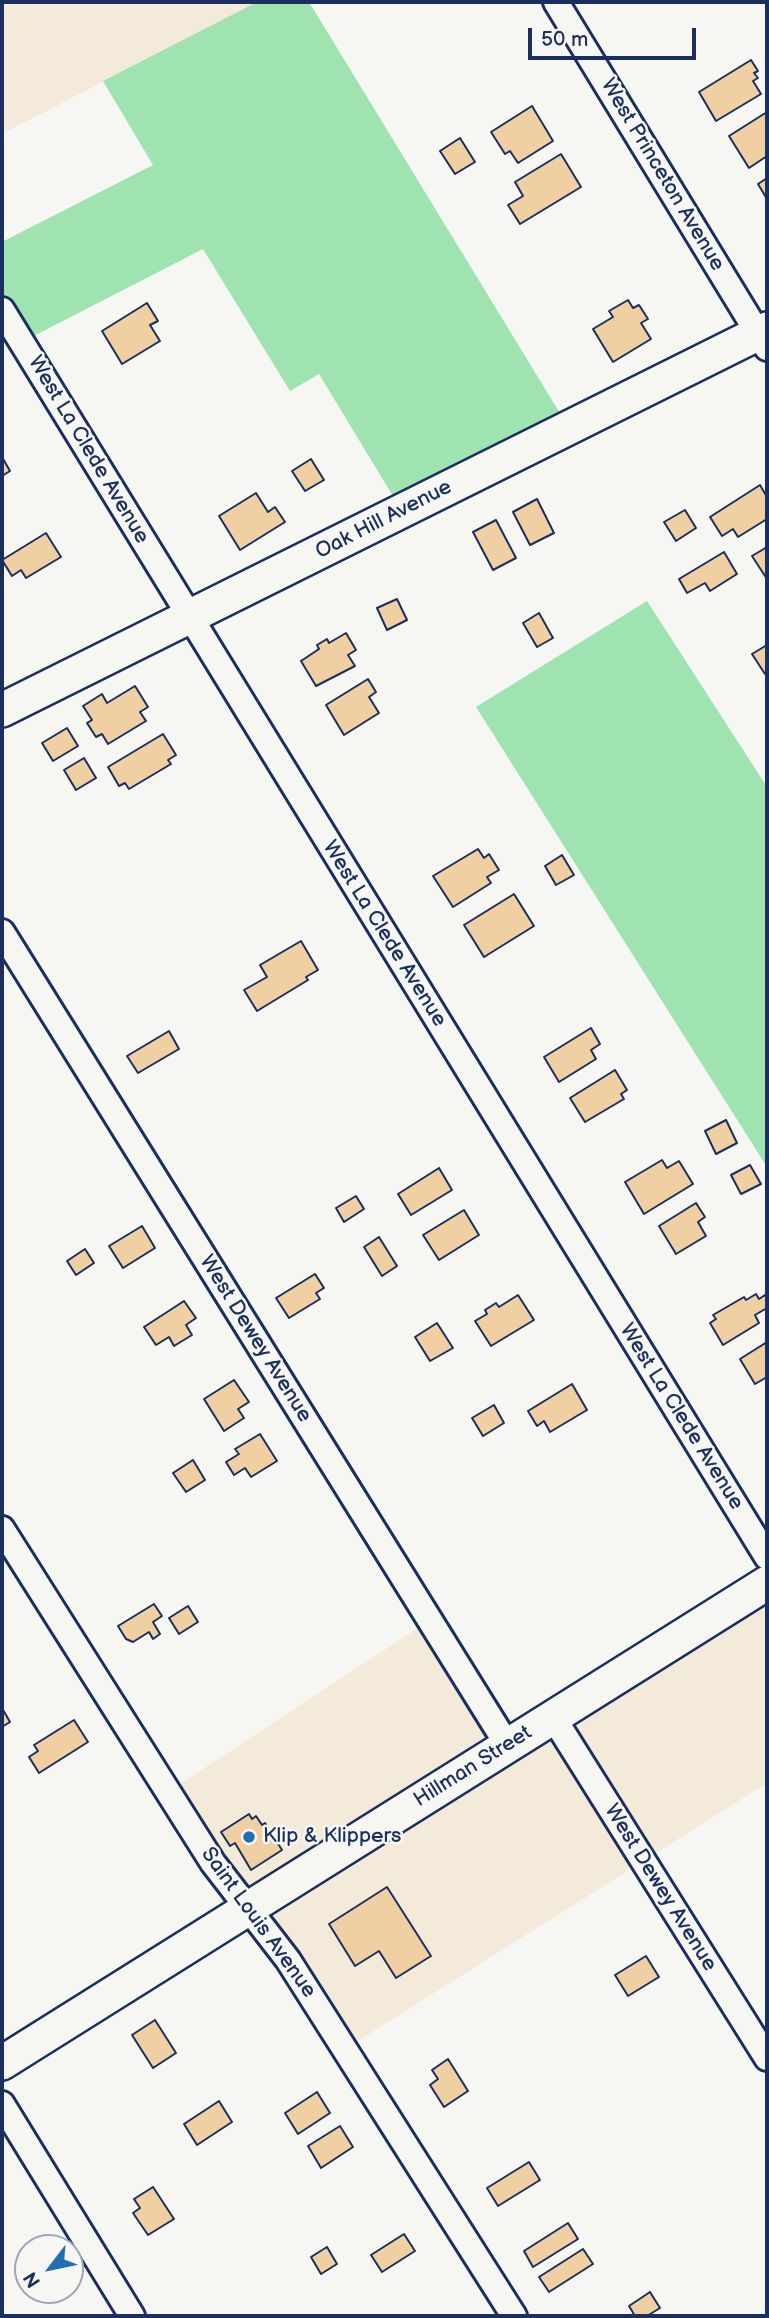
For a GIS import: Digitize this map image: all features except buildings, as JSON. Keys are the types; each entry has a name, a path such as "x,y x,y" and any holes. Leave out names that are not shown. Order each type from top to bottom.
{"street":[{"name":"West Princeton Avenue","path":"556,2 764,337"},
{"name":"West La Clede Avenue","path":"2,310 767,1557"},
{"name":"Oak Hill Avenue","path":"2,710 764,337"},
{"name":"West Dewey Avenue","path":"2,932 508,1746"},
{"name":"Saint Louis Avenue","path":"2,1529 213,1863 288,1960 514,2316"},
{"name":"Hillman Street","path":"2,2063 767,1583"},
{"name":"West Dewey Avenue","path":"553,1717 767,2058"},
{"path":"2,2104 132,2316"}],"shaded area":[{"path":"2,2 257,2 2,134"},
{"path":"767,1583 767,1783 345,2049 168,1792 430,1620 508,1745"}],"green space":[{"path":"257,2 309,2 569,428 402,511 319,374 290,391 203,249 22,342 2,310 2,242 153,165 103,81"},
{"path":"647,601 767,787 767,1167 476,707"}],"place":[{"name":"Klip & Klippers","path":"249,1837"}]}
